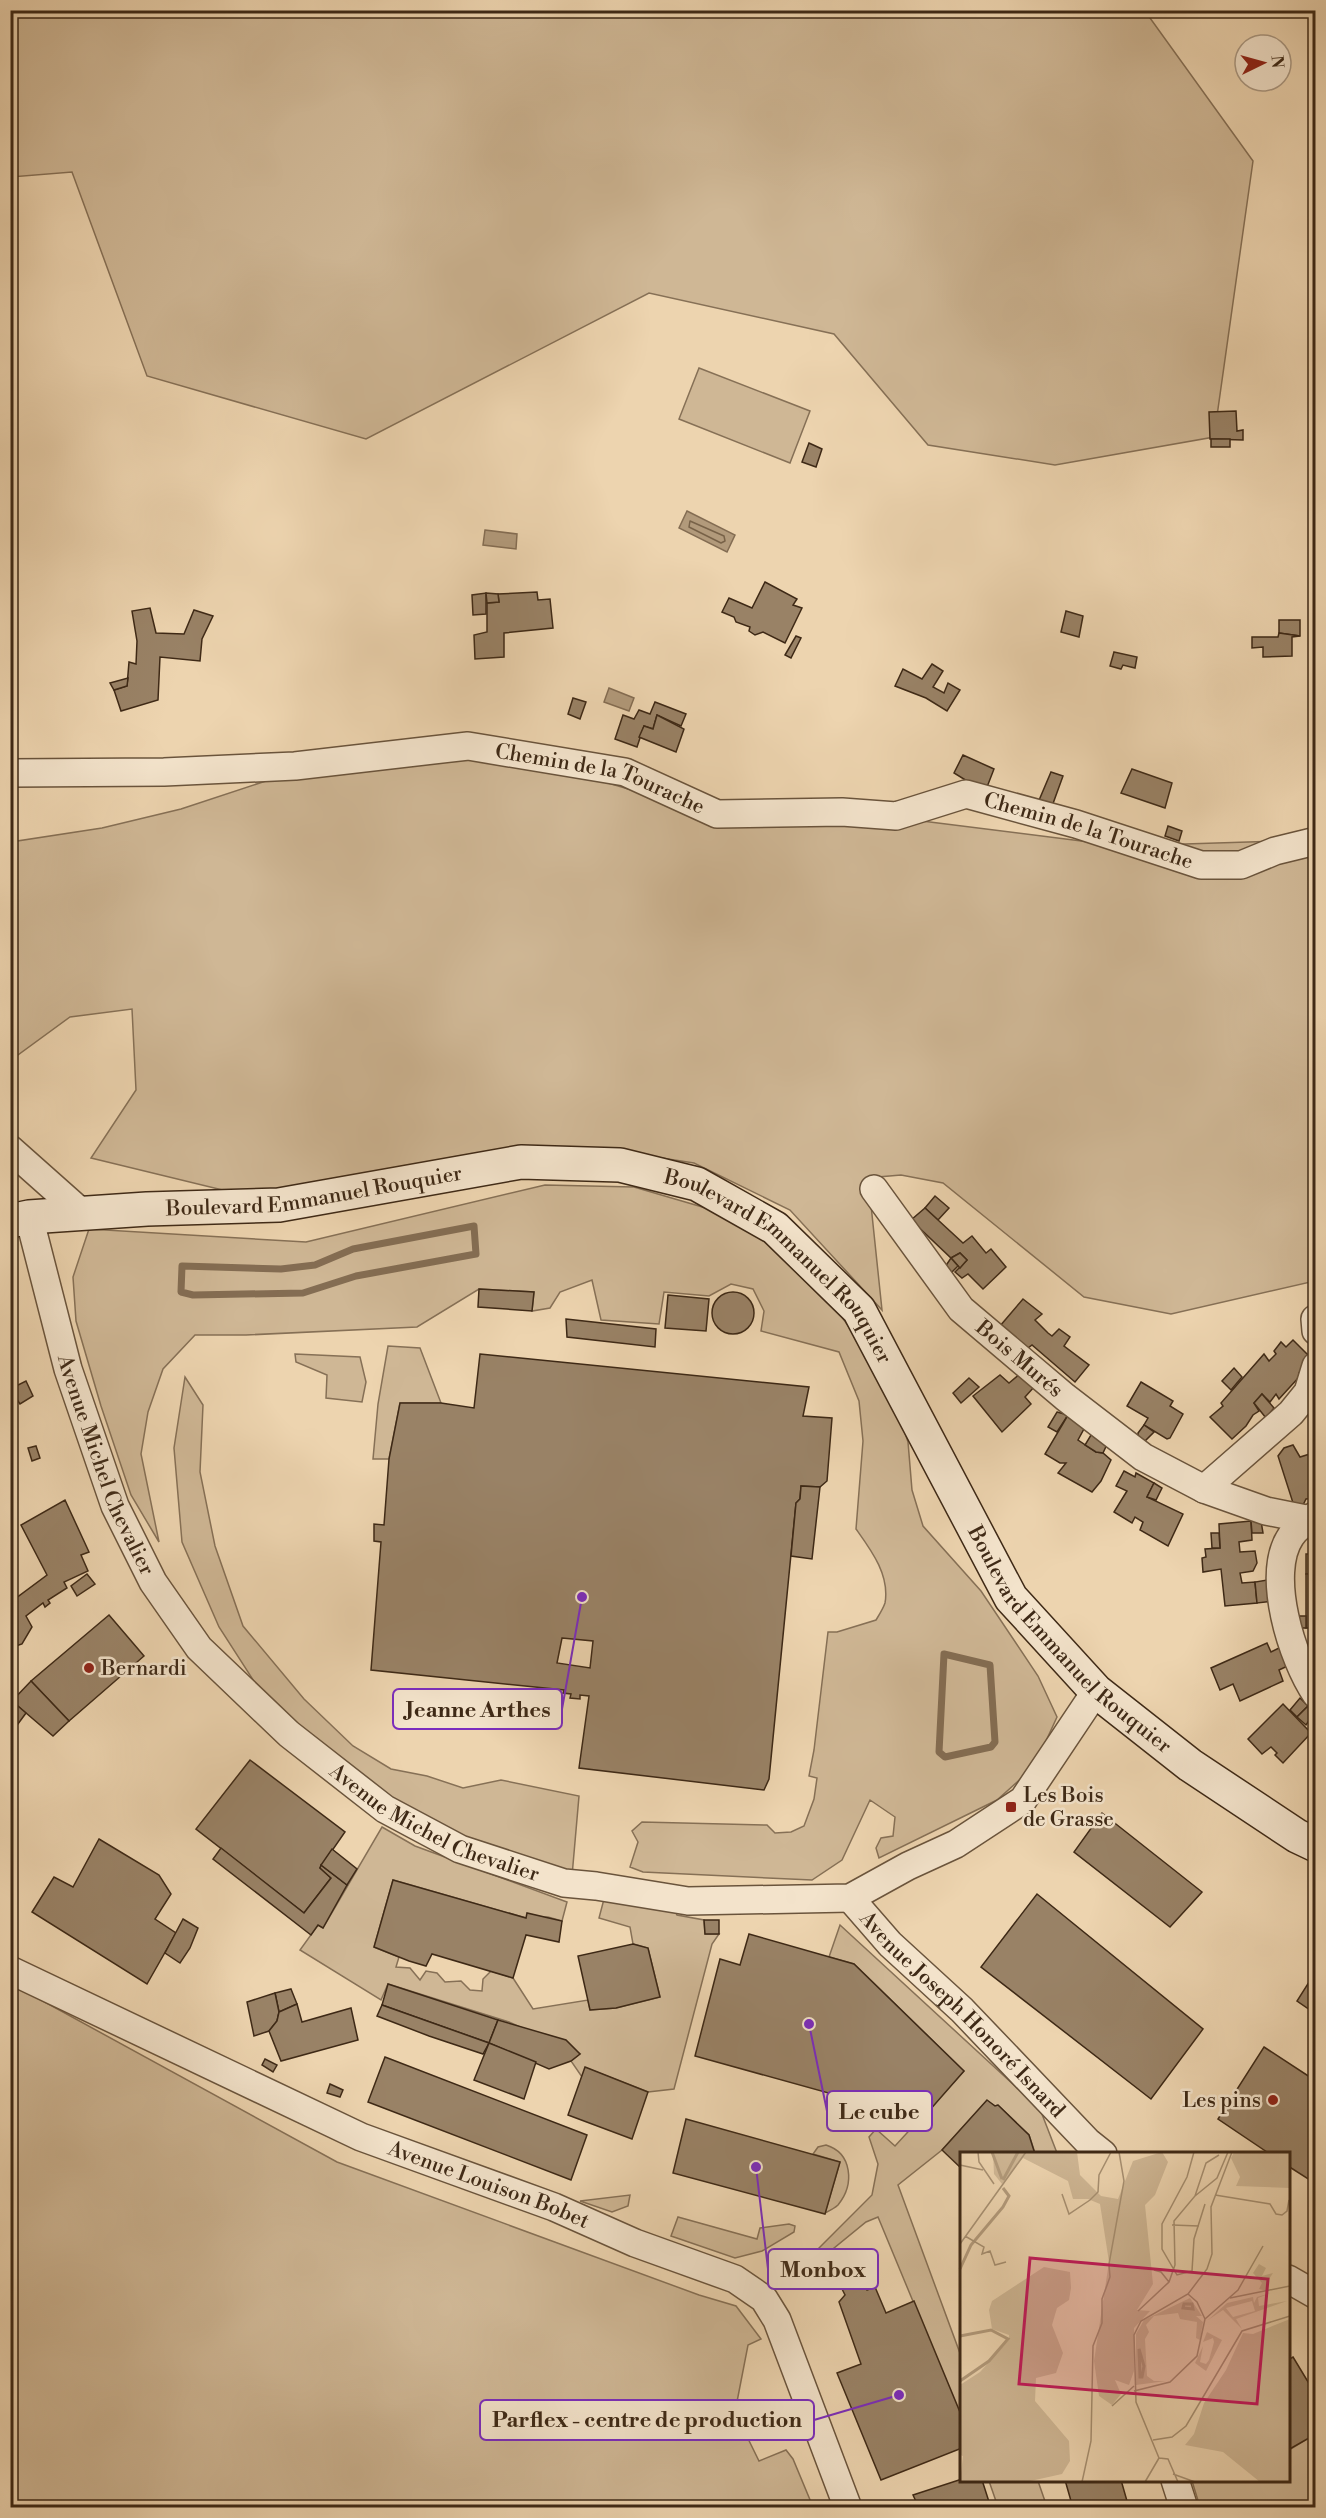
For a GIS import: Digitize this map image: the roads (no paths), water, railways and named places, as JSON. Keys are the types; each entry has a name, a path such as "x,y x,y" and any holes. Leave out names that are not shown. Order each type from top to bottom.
{"street":[{"name":"Chemin de la Tourache","path":"10,773 164,772 295,766 468,746 624,772 717,814 842,812 896,816 966,794 1076,825 1201,865 1241,865 1275,851 1316,841"},
{"path":"10,1149 81,1213"},
{"name":"Boulevard Emmanuel Rouquier","path":"20,1219 147,1209 279,1205 520,1162 620,1164 697,1184 775,1228 859,1310 1011,1598 1096,1691 1190,1765 1297,1836 1316,1845"},
{"name":"Bois Murés","path":"874,1189 961,1309 1065,1397 1143,1457 1204,1489 1266,1511 1314,1518"},
{"name":"Avenue Michel Chevalier","path":"20,1219 115,1506 153,1582 200,1648 289,1734 385,1809 459,1849 564,1883 688,1901 849,1898 908,1866 956,1844 1023,1800 1096,1691"},
{"path":"1315,1318 1316,1331"},
{"path":"1204,1489 1291,1413 1308,1392 1316,1366"},
{"name":"Bois Murés","path":"1314,1518 1291,1536 1282,1560 1281,1582 1286,1621 1296,1657 1316,1694"},
{"name":"Avenue Joseph Honoré Isnard","path":"849,1898 890,1944 963,2010 1094,2150"},
{"name":"Avenue Louison Bobet","path":"10,1970 361,2137 554,2207 635,2243 735,2279 764,2299 777,2320 848,2508"},
{"path":"1290,2280 1316,2295"},
{"path":"1175,2482 1184,2508"}],"water":[{"path":"687,511 735,535 727,552 679,528"},
{"path":"485,530 517,534 516,549 483,545"},
{"path":"609,688 634,698 629,711 604,702"}],"waterway":[{"path":"474,1226 476,1254 356,1276 303,1293 193,1295 181,1292 182,1266 281,1269 315,1265 353,1249 474,1226"},
{"path":"944,1654 990,1665 995,1742 991,1747 945,1757 939,1752 944,1654"}],"place":[{"name":"Jeanne Arthes","path":"582,1597"},
{"name":"Bernardi","path":"89,1668"},
{"name":"Les Bois de Grasse","path":"1011,1807"},
{"name":"Le cube","path":"809,2024"},
{"name":"Les pins","path":"1273,2100"},
{"name":"Monbox","path":"756,2167"},
{"name":"Parflex - centre de production","path":"899,2395"}]}
